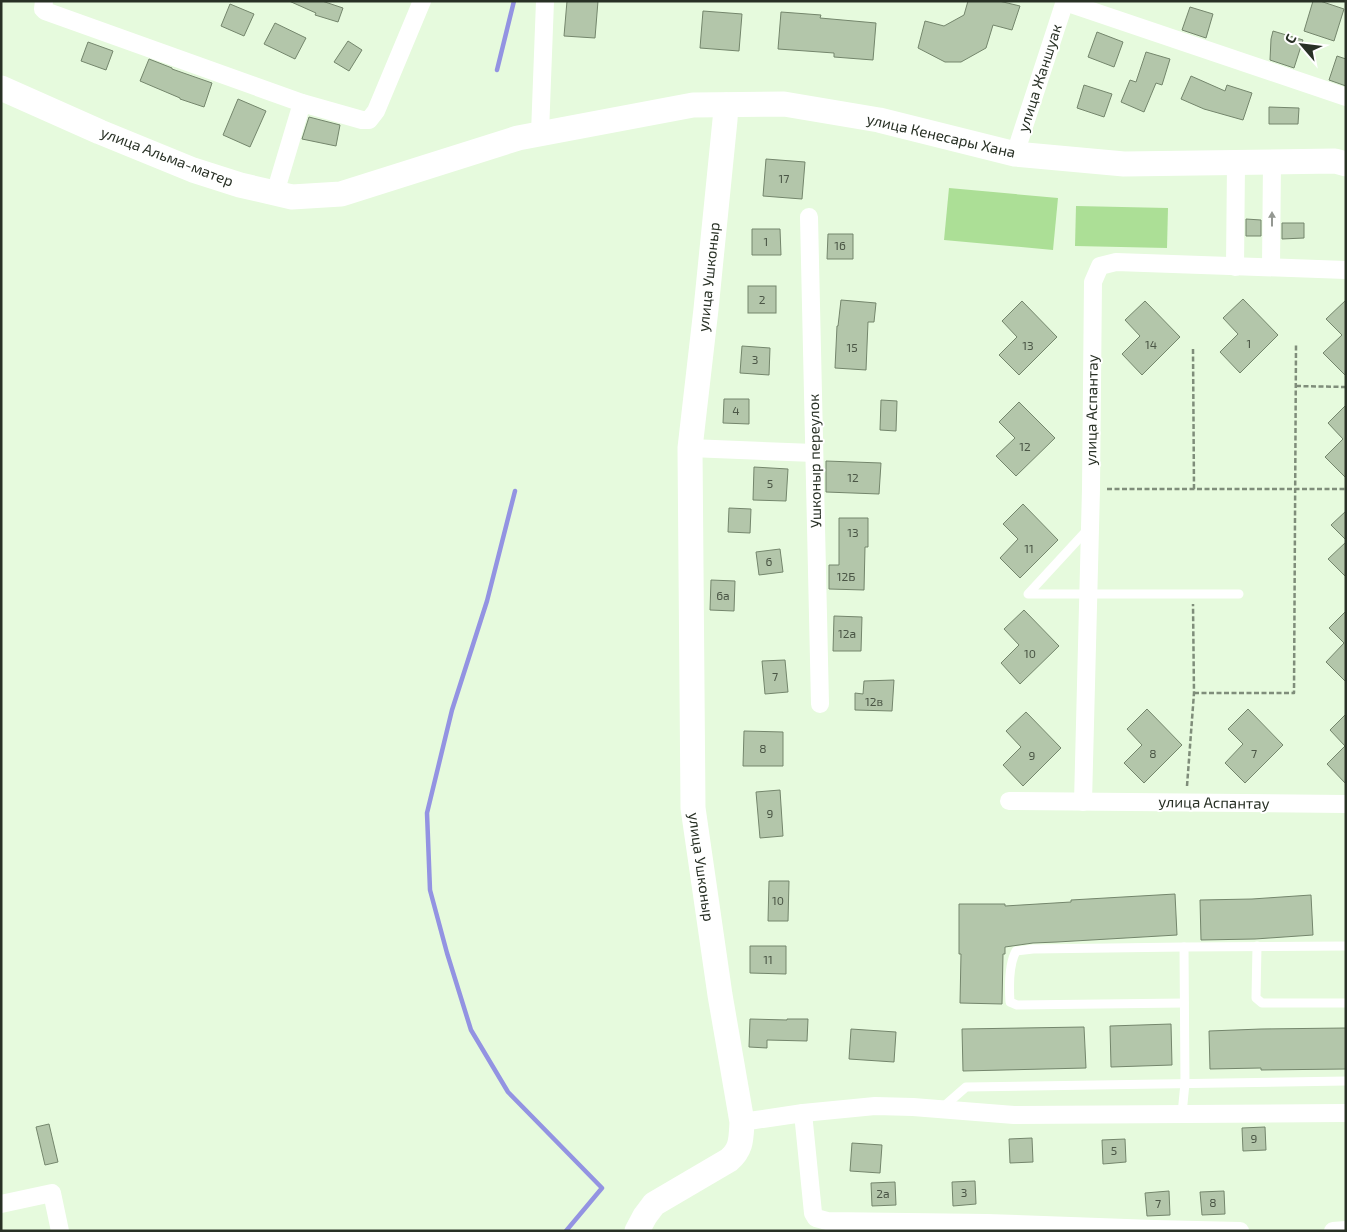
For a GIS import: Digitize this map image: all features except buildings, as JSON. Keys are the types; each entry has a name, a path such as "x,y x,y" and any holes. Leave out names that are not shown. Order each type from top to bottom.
{"street":[{"path":"44,1 43,9 45,10 302,103 362,120 369,120 376,112 422,1"},
{"path":"540,133 545,1"},
{"path":"1065,2 1346,96"},
{"name":"улица Жаншуак","path":"1016,154 1065,2"},
{"name":"улица Альма-матер","path":"1,88 100,132 193,170 240,185 292,197 342,194 518,138 540,133"},
{"path":"275,193 302,103"},
{"name":"улица Кенесары Хана","path":"540,133 693,105 784,104 879,120 1016,154 1124,164 1272,162 1334,162 1346,164"},
{"name":"улица Ушконыр","path":"637,1231 654,1204 729,1160 736,1154 741,1142 742,1122 720,995 693,808 690,448 726,105"},
{"path":"1271,267 1272,162"},
{"path":"1234,267 1236,163"},
{"name":"Ушконыр переулок","path":"809,217 820,704"},
{"name":"улица Аспантау","path":"1083,802 1091,489 1093,282 1100,266 1116,262 1346,270"},
{"path":"690,448 814,453"},
{"name":"улица Аспантау","path":"1009,800 1346,804"},
{"path":"742,1122 803,1113 876,1106 1014,1115 1346,1113"},
{"path":"803,1113 813,1213 816,1218 828,1226 1240,1231"},
{"path":"1,1204 52,1193 60,1231"},
{"path":"1333,1231 1346,1230"}],"lane":[{"path":"1090,527 1028,594 1239,594"},
{"path":"1258,946 1256,998 1262,1003 1346,1003"},
{"path":"1184,1003 1018,1005 1010,1002 1012,958 1016,951 1042,949 1346,946"},
{"path":"1182,1114 1185,1083 1184,947"},
{"path":"940,1110 966,1087 1346,1081"}],"path":[{"path":"1194,693 1294,693 1296,345"},
{"path":"1194,349 1194,489"},
{"path":"1296,386 1346,387"},
{"path":"1091,489 1346,489"},
{"path":"1185,803 1194,693 1193,594"}],"green space":[{"path":"949,188 1058,198 1053,250 944,240"},
{"path":"1076,206 1168,208 1167,248 1075,246"}],"waterway":[{"path":"497,70 514,1"},
{"path":"515,491 487,601 452,710 427,813 430,890 471,1030 508,1092 602,1188 566,1231"}]}
